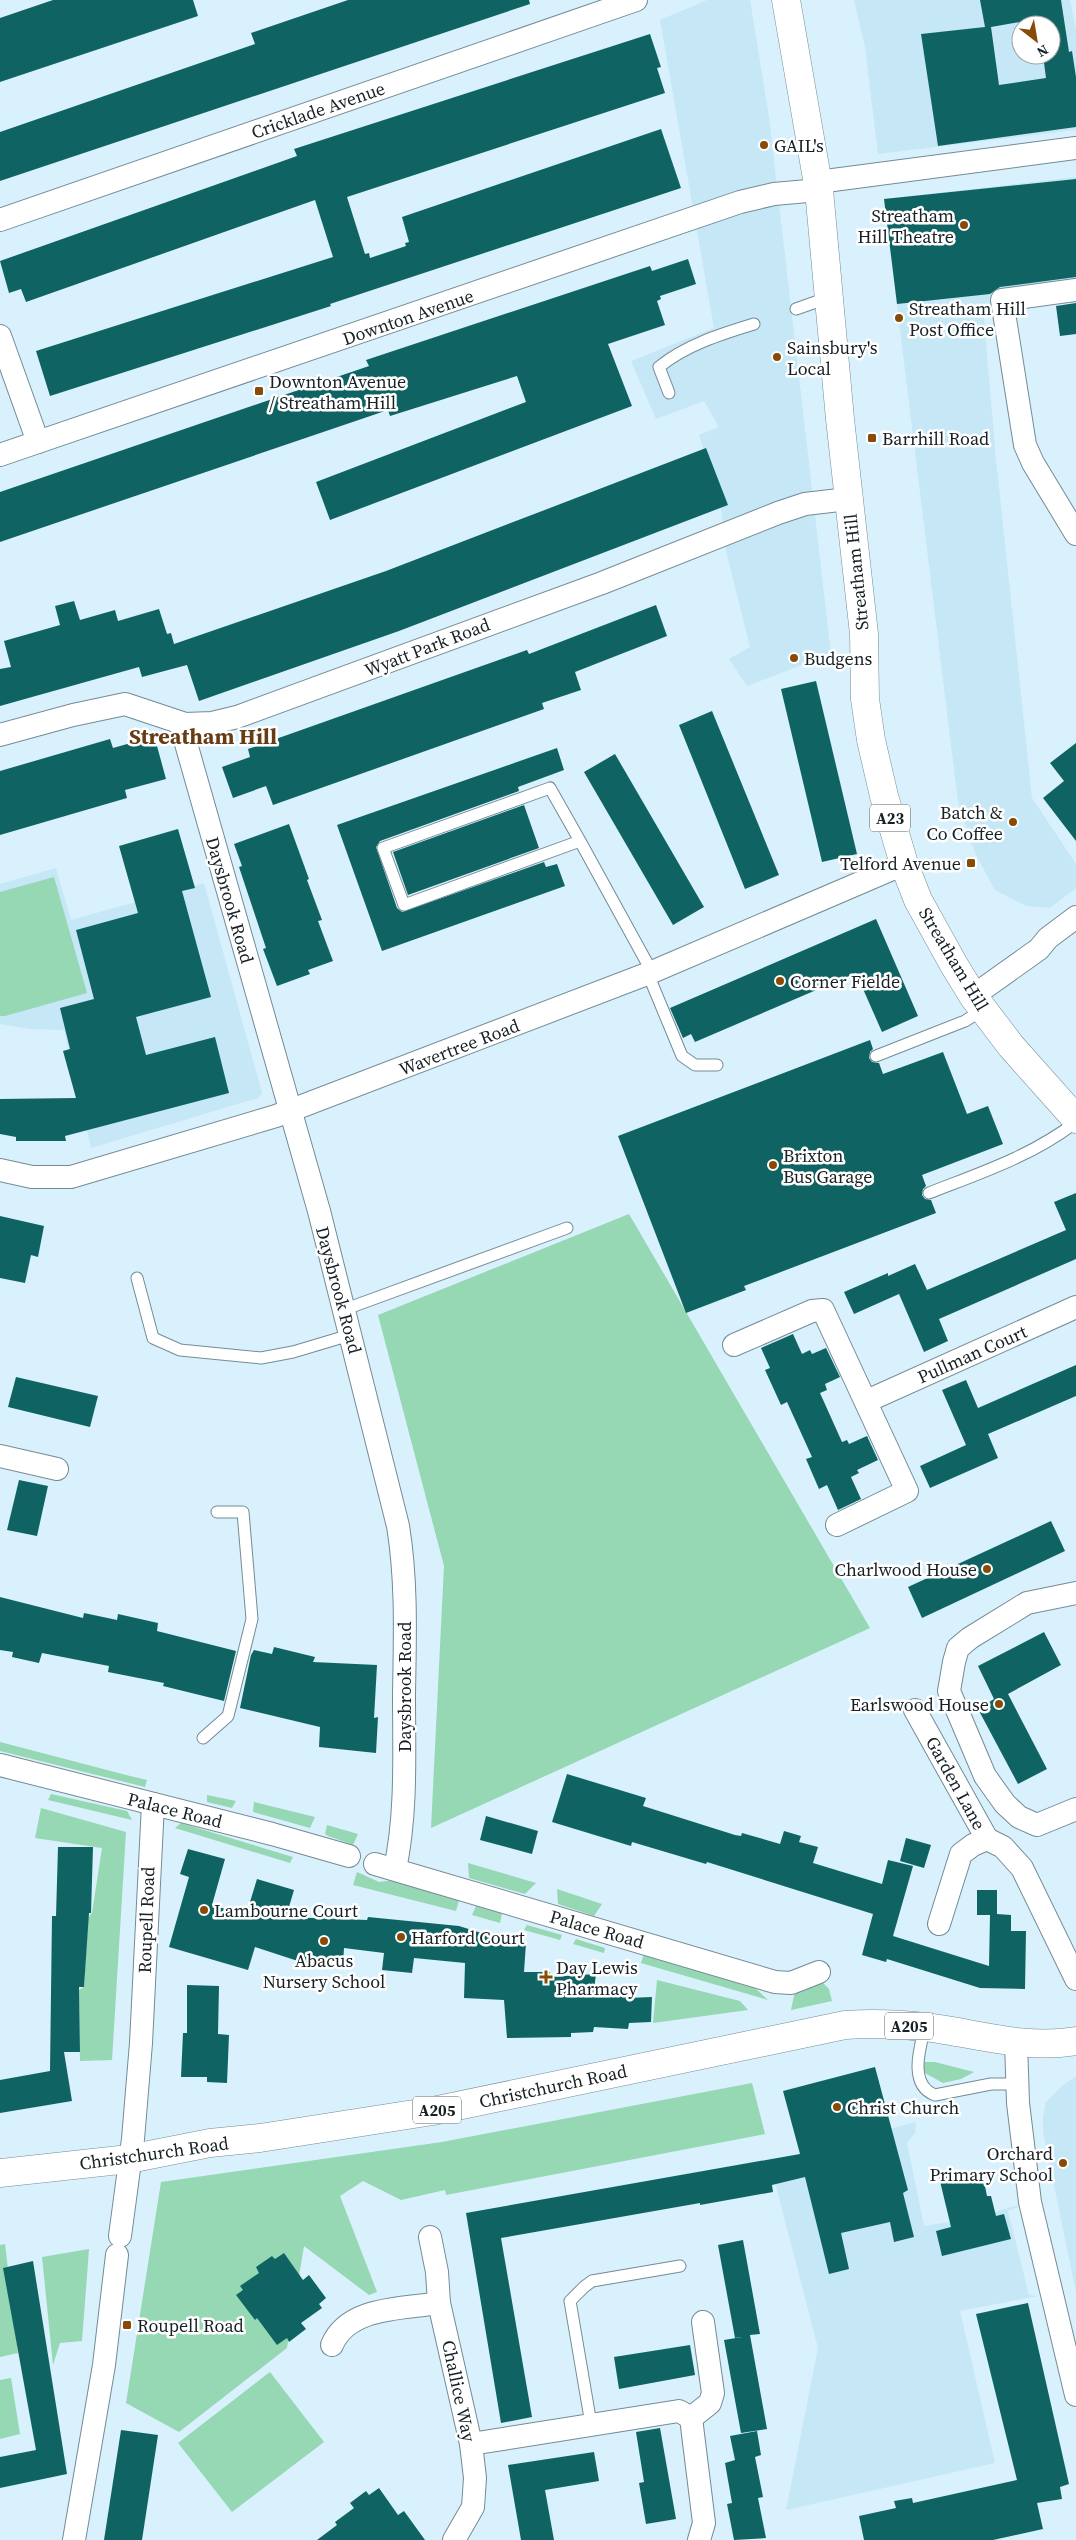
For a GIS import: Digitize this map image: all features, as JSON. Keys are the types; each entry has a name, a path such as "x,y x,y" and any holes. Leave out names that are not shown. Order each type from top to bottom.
{"highway":[{"name":"Streatham Hill","path":"786,0 818,186 848,499 864,634 866,699 871,740 892,826 904,864 927,917 978,1002 1011,1046 1076,1120"},
{"name":"Christchurch Road","path":"0,2174 129,2158 210,2143 260,2138 433,2111 845,2025 869,2024 925,2027 1016,2042 1060,2044 1076,2041"}],"street":[{"name":"Cricklade Avenue","path":"0,220 636,0"},
{"path":"818,186 899,170 1076,148"},
{"name":"Downton Avenue","path":"0,455 740,202 818,186"},
{"path":"1076,290 1002,300 1025,445 1033,463 1076,534"},
{"path":"0,336 38,442"},
{"name":"Wyatt Park Road","path":"0,735 73,715 124,704 185,724 212,723 260,710 602,583 778,513 805,504 848,499"},
{"name":"Daysbrook Road","path":"185,724 183,733 319,1211 392,1498 405,1567 402,1808 385,1867"},
{"name":"Wavertree Road","path":"0,1170 32,1177 71,1177 290,1110 650,973 904,864"},
{"path":"978,1002 1040,949 1048,938 1076,917"},
{"name":"Pullman Court","path":"867,1401 1076,1307"},
{"path":"734,1345 812,1311 823,1310 907,1490 837,1525"},
{"path":"0,1456 57,1470"},
{"path":"1076,1593 1027,1604 970,1638 958,1648 949,1691 985,1776 1005,1804 1019,1817 1037,1825 1076,1810"},
{"name":"Garden Lane","path":"915,1710 987,1839 1002,1847 1022,1868 1076,1979"},
{"name":"Palace Road","path":"0,1765 348,1856"},
{"name":"Roupell Road","path":"74,2540 104,2365 129,2158 133,2139 141,2043 153,1804"},
{"path":"939,1924 961,1854 973,1845 987,1839"},
{"name":"Palace Road","path":"385,1867 777,1989 820,1972"},
{"path":"1016,2042 1016,2084 1030,2202 1068,2328 1076,2396"},
{"name":"Challice Way","path":"430,2237 437,2272 439,2303 471,2444 475,2496 468,2518 454,2540"},
{"path":"332,2345 343,2327 364,2316 439,2303"},
{"path":"691,2418 707,2406 713,2393 703,2322"},
{"path":"471,2444 591,2424 679,2412 691,2418"},
{"path":"691,2418 704,2523 700,2540"}],"lane":[{"path":"796,309 830,298"},
{"path":"668,393 659,367 671,357 713,337 754,324"},
{"path":"580,841 404,905 383,848 550,788 580,841 650,973 682,1056 695,1065 717,1065"},
{"path":"876,1056 965,1021 978,1002"},
{"path":"929,1193 1025,1155 1053,1139 1076,1120"},
{"path":"343,1310 567,1228"},
{"path":"136,1278 153,1338 180,1350 261,1358 293,1352 350,1334"},
{"path":"204,1738 228,1716 252,1619 243,1512 217,1512"},
{"path":"925,2027 917,2064 923,2088 928,2093 935,2095 991,2084 1016,2084"},
{"path":"591,2424 570,2301 584,2286 592,2281 680,2266"}],"shaded area":[{"path":"707,0 750,0 769,117 831,654 747,686 729,659 750,647 726,551 720,498 699,435 719,427 704,401 656,419 631,361 714,328 660,20"},
{"path":"854,0 1070,0 1076,31 1076,130 878,154 865,47"},
{"path":"1076,177 1076,299 983,309 996,459 1032,798 1076,864 1076,888 1050,908 1026,906 995,890 975,853 958,802 884,199"},
{"path":"56,868 71,920 204,883 262,1093 258,1098 91,1148 64,1030 29,1029 0,1024 0,884"},
{"name":"Orchard Primary School","path":"1076,2077 1076,2292 1043,2132 1043,2117 1046,2102 1064,2084"},
{"path":"916,2122 915,2133 907,2143 924,2226 969,2219 1030,2202 1008,2211 1029,2295 1038,2296 960,2311 995,2463 786,2510 818,2348 769,2159 791,2156"}],"green space":[{"path":"54,877 87,993 0,1016 0,892"},
{"path":"629,1214 870,1628 431,1828 444,1566 378,1315"},
{"path":"0,1742 147,1780 145,1787 0,1751"},
{"path":"51,1794 127,1811 132,1820 48,1800"},
{"path":"207,1795 236,1801 232,1808 207,1802"},
{"path":"254,1802 315,1817 310,1828 253,1812"},
{"path":"41,1808 126,1832 112,2060 80,2061 79,1990 84,1987 88,1918 92,1913 102,1848 35,1838"},
{"path":"181,1823 293,1857 290,1863 175,1828"},
{"path":"327,1825 358,1834 353,1845 325,1834"},
{"path":"468,1863 536,1883 525,1894 469,1878"},
{"path":"357,1872 379,1882 395,1880 459,1900 456,1911 353,1885"},
{"path":"557,1889 602,1904 594,1916 558,1904"},
{"path":"476,1906 502,1913 500,1923 472,1915"},
{"path":"527,1925 562,1935 560,1940 524,1930"},
{"path":"576,1939 605,1948 604,1953 573,1944"},
{"path":"644,1954 754,1987 768,2000 641,1963"},
{"path":"657,1980 740,2001 748,2010 653,2023"},
{"path":"821,1981 829,1989 832,2001 791,2010 795,1991"},
{"path":"923,2062 935,2062 974,2072 961,2079 943,2083 925,2073"},
{"path":"752,2083 765,2134 446,2195 445,2190 401,2200 363,2181 340,2196 377,2292 369,2295 304,2246 287,2348 179,2432 126,2403 161,2182 442,2142"},
{"path":"5,2244 18,2353 0,2357 0,2245"},
{"path":"89,2249 82,2341 60,2343 53,2365 42,2257"},
{"path":"270,2372 324,2442 232,2512 178,2443"},
{"path":"11,2378 20,2434 0,2439 0,2380"}],"building":[{"path":"53,0 193,0 198,16 0,82 0,18"},
{"path":"348,0 529,0 530,4 0,181 0,132 255,44 251,33"},
{"path":"980,0 1061,0 1069,52 1072,51 1076,77 1076,127 938,146 921,34 985,27"},
{"path":"650,34 661,67 657,68 665,93 347,197 365,254 369,253 370,258 406,246 405,243 409,242 402,217 661,129 681,188 330,304 331,306 50,396 36,351 333,257 315,200 26,302 21,289 9,293 0,261 297,156 294,149"},
{"path":"1076,179 1076,277 1000,287 990,294 897,304 884,199"},
{"path":"688,259 696,284 660,296 661,299 657,301 665,325 608,344 632,406 330,520 316,482 526,402 517,376 390,416 388,410 0,542 0,492 369,366 366,360 650,266 652,271"},
{"path":"1076,303 1076,334 1060,336 1056,306"},
{"path":"706,448 728,505 399,631 199,701 187,665 142,677 139,667 0,706 0,669 11,667 4,641 60,625 55,606 74,601 80,620 115,610 118,621 159,609 167,634 171,633 174,644 386,571"},
{"path":"656,605 667,636 575,672 581,690 542,703 544,709 273,805 266,786 233,798 222,767 250,757 248,749 527,650 529,654"},
{"path":"816,681 857,854 822,862 781,689"},
{"path":"712,711 779,875 745,889 679,725"},
{"path":"110,739 113,748 145,739 157,746 166,779 125,790 127,798 0,835 0,771"},
{"path":"1076,743 1076,841 1043,798 1064,781 1050,763"},
{"path":"557,748 564,770 518,787 519,791 380,841 376,847 397,908 402,912 544,862 546,867 557,864 565,886 382,951 337,825"},
{"path":"615,754 704,907 673,925 584,772"},
{"path":"524,805 539,848 408,895 393,852"},
{"path":"289,824 309,879 307,880 322,920 318,921 333,961 308,970 310,974 277,986 263,949 266,948 239,867 242,866 234,844"},
{"path":"178,829 195,888 182,891 211,997 136,1017 146,1055 215,1037 229,1093 65,1136 66,1141 16,1141 16,1137 0,1134 0,1099 76,1098 63,1051 70,1049 60,1008 94,999 76,930 138,913 119,846"},
{"name":"Corner Fielde","path":"876,919 918,1016 882,1032 856,973 695,1042 691,1034 683,1038 670,1008"},
{"name":"Brixton Bus Garage","path":"870,1040 873,1049 870,1052 869,1058 872,1062 879,1063 883,1074 943,1052 967,1114 988,1106 1003,1144 922,1175 926,1186 923,1189 922,1195 925,1199 931,1200 936,1213 744,1286 746,1290 686,1313 618,1136"},
{"path":"1076,1193 1076,1259 939,1319 948,1341 924,1352 899,1294 854,1314 844,1292 888,1273 888,1276 915,1264 927,1290 1066,1230 1054,1202"},
{"path":"0,1216 44,1226 38,1257 31,1255 25,1283 0,1278"},
{"path":"793,1334 802,1354 810,1350 812,1354 826,1348 840,1377 825,1384 827,1390 820,1393 842,1442 847,1440 849,1444 867,1436 878,1460 857,1470 859,1473 851,1477 861,1499 838,1510 827,1485 819,1489 806,1459 812,1457 787,1402 781,1405 765,1370 770,1368 761,1348"},
{"path":"1076,1365 1076,1396 988,1434 998,1458 930,1488 920,1466 966,1445 942,1390 966,1380 978,1408"},
{"path":"16,1377 98,1396 90,1427 8,1407"},
{"path":"19,1480 48,1486 37,1536 7,1530"},
{"name":"Charlwood House","path":"1051,1521 1065,1551 922,1618 908,1587"},
{"path":"0,1597 83,1618 84,1613 117,1620 118,1614 158,1623 157,1631 236,1651 224,1701 163,1686 164,1683 108,1672 109,1666 42,1653 39,1663 12,1657 13,1652 0,1650"},
{"name":"Earlswood House","path":"1044,1632 1061,1665 1008,1694 1047,1769 1018,1784 978,1709 994,1699 978,1666"},
{"path":"274,1647 315,1657 313,1662 377,1665 374,1718 378,1717 376,1753 319,1747 320,1727 240,1708 251,1655 254,1650 272,1654"},
{"path":"567,1774 646,1798 643,1806 735,1835 741,1836 742,1833 780,1844 784,1831 801,1836 799,1842 818,1847 813,1863 882,1884 888,1860 913,1866 893,1936 989,1966 990,1915 977,1915 977,1890 997,1890 997,1914 1011,1915 1011,1931 1026,1931 1025,1989 980,1988 887,1959 886,1962 862,1955 873,1914 707,1862 706,1864 632,1842 631,1846 552,1822"},
{"path":"486,1816 538,1831 532,1854 480,1840"},
{"path":"906,1838 931,1845 924,1868 900,1861"},
{"path":"58,1847 93,1847 91,1913 89,1913 84,1987 79,1987 80,2052 64,2052 72,2101 0,2113 0,2080 50,2071 52,1916 56,1916"},
{"path":"188,1849 225,1859 212,1905 246,1915 257,1879 294,1890 286,1917 367,1920 368,1917 459,1926 513,1943 526,1943 524,1972 550,1972 550,1977 596,1974 594,1990 627,1990 628,1998 652,1997 651,2022 629,2023 628,2029 594,2027 593,2032 571,2033 571,2037 507,2038 504,2000 464,1998 465,1963 414,1958 412,1973 382,1970 384,1953 344,1948 343,1964 304,1963 255,1947 248,1970 169,1947 189,1877 180,1874"},
{"path":"187,1985 219,1986 218,2034 229,2035 227,2083 207,2082 207,2077 181,2077 183,2033 187,2033"},
{"path":"875,2067 908,2190 903,2193 914,2237 894,2242 890,2222 841,2233 849,2269 829,2274 805,2177 772,2185 773,2192 501,2238 532,2417 501,2423 466,2213 800,2154 783,2091"},
{"path":"966,2171 967,2175 982,2171 987,2196 991,2196 996,2216 1004,2214 1011,2239 942,2256 936,2231 951,2227 939,2177"},
{"path":"743,2240 760,2334 750,2335 767,2429 741,2433 724,2340 742,2337 735,2338 718,2245"},
{"path":"284,2253 303,2280 309,2275 326,2298 319,2304 322,2308 301,2323 306,2329 289,2342 287,2338 277,2345 257,2318 255,2320 236,2295 243,2290 240,2286 259,2273 256,2267 272,2256 275,2259"},
{"path":"33,2261 67,2474 0,2488 0,2457 36,2450 3,2268"},
{"path":"1028,2303 1069,2484 1060,2487 1062,2499 1037,2503 1043,2529 993,2540 864,2540 859,2516 896,2508 894,2501 912,2498 913,2503 1017,2480 976,2314"},
{"path":"690,2345 695,2375 619,2389 614,2357"},
{"path":"660,2428 676,2519 646,2524 639,2483 644,2482 636,2432"},
{"path":"121,2430 158,2435 142,2540 104,2540"},
{"path":"757,2431 761,2455 755,2457 763,2497 758,2498 766,2538 734,2540 727,2504 732,2503 725,2463 735,2460 730,2436"},
{"path":"594,2452 599,2481 545,2490 554,2540 521,2540 508,2465"},
{"path":"379,2488 398,2515 404,2511 425,2540 317,2540 337,2525 335,2522 354,2508 350,2503 366,2491 369,2495"}],"place":[{"name":"GAIL's","path":"764,145"},
{"name":"Streatham Hill Theatre","path":"964,225"},
{"name":"Streatham Hill Post Office","path":"899,318"},
{"name":"Sainsbury's Local","path":"777,357"},
{"name":"Downton Avenue / Streatham Hill","path":"259,391"},
{"name":"Barrhill Road","path":"872,438"},
{"name":"Budgens","path":"794,658"},
{"name":"Batch & Co Coffee","path":"1013,822"},
{"name":"Telford Avenue","path":"971,863"},
{"name":"Corner Fielde","path":"780,981"},
{"name":"Brixton Bus Garage","path":"773,1165"},
{"name":"Charlwood House","path":"987,1569"},
{"name":"Earlswood House","path":"999,1704"},
{"name":"Lambourne Court","path":"204,1910"},
{"name":"Harford Court","path":"401,1937"},
{"name":"Abacus Nursery School","path":"324,1941"},
{"name":"Day Lewis Pharmacy","path":"546,1977"},
{"name":"Christ Church","path":"837,2107"},
{"name":"Orchard Primary School","path":"1063,2163"},
{"name":"Roupell Road","path":"127,2325"}],"district":[{"name":"Streatham Hill","path":"203,736"}]}
